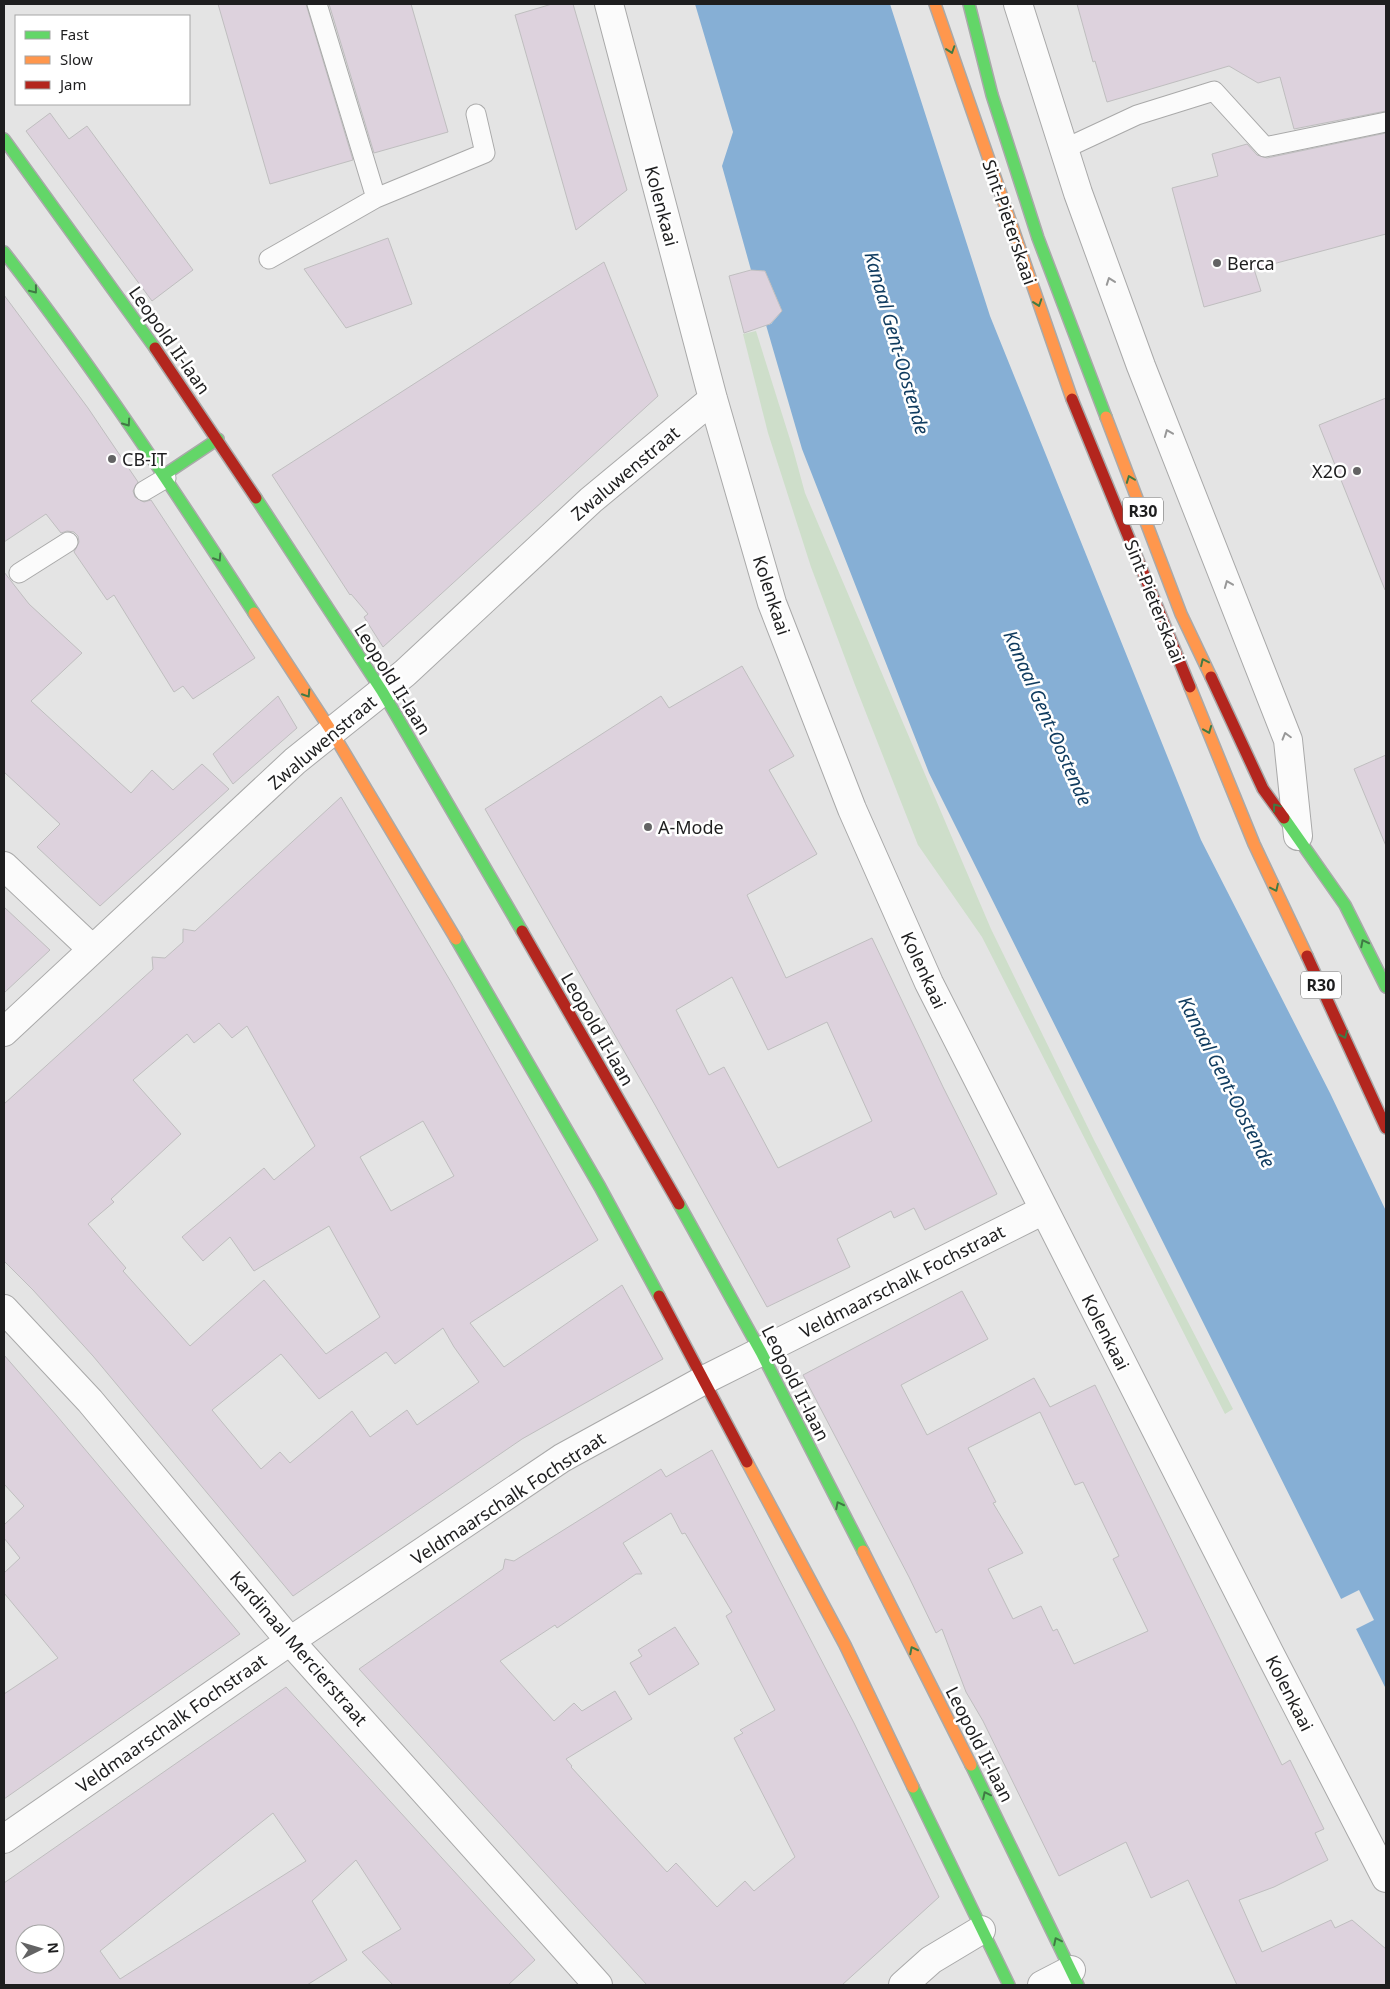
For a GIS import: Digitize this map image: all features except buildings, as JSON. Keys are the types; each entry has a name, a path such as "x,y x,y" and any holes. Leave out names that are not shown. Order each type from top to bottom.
{"street":[{"name":"Kolenkaai","path":"608,4 713,399 772,603 852,809 929,983 1386,1878"},
{"name":"Sint-Pieterskaai","path":"935,4 1068,390 1254,844 1340,1025 1386,1128"},
{"name":"Sint-Pieterskaai","path":"969,4 992,95 1038,238 1182,614 1263,789 1345,905 1386,987"},
{"name":"Sint-Pieterskaai","path":"1018,4 1078,193 1142,366 1288,740 1298,836"},
{"name":"Leopold II-laan","path":"4,139 124,303 218,439 382,691 654,1160 761,1352 972,1766 1075,1978"},
{"path":"4,252 52,314 165,477 332,732 509,1028 600,1187 845,1645 1008,1985"},
{"name":"Zwaluwenstraat","path":"4,1032 295,761 405,673 591,500 713,399"},
{"path":"165,477 218,439"},
{"path":"4,866 92,950"},
{"name":"Veldmaarschalk Fochstraat","path":"4,1839 290,1641 562,1458 704,1380 1044,1210"},
{"name":"Kardinaal Mercierstraat","path":"4,1309 90,1401 290,1641 589,1982"},
{"path":"903,1985 931,1960 981,1930"},
{"path":"1042,1985 1075,1978"}],"lane":[{"path":"317,4 376,198"},
{"path":"1064,149 1137,115 1214,91 1265,147 1386,122"},
{"path":"269,259 376,198 485,153 476,114"},
{"path":"144,491 165,477"},
{"path":"19,573 68,542"}],"green space":[{"path":"756,331 805,493 991,929 1094,1140 1233,1409 1225,1414 982,937 918,845 811,567 768,433 743,334"}],"water":[{"name":"Kanaal Gent-Oostende","path":"695,4 890,4 990,316 1201,840 1330,1093 1386,1211 1386,1689 929,773 802,449 766,325 771,324 782,311 765,271 751,270 722,166 733,132"}],"pier":[{"path":"1359,1590 1374,1620 1354,1630 1339,1600"}],"traffic: fast":[{"path":"969,4 992,95 1038,238 1106,417"},
{"path":"4,139 155,348"},
{"path":"4,252 102,385 254,613"},
{"path":"164,475 218,439"},
{"path":"256,498 382,691 522,931"},
{"path":"1284,818 1345,905 1386,987"},
{"path":"456,939 600,1187 659,1296"},
{"path":"679,1204 761,1352 863,1551"},
{"path":"971,1765 1078,1985"},
{"path":"913,1787 1009,1985"}],"traffic: slow":[{"path":"935,4 1072,399"},
{"path":"1106,417 1181,614 1211,677"},
{"path":"254,613 332,732 456,939"},
{"path":"1190,687 1254,844 1307,956"},
{"path":"747,1462 845,1645 913,1787"},
{"path":"863,1551 971,1765"}],"traffic: jam":[{"path":"155,348 256,498"},
{"path":"1072,399 1190,687"},
{"path":"1211,677 1263,789 1284,818"},
{"path":"522,931 679,1204"},
{"path":"1307,956 1386,1128"},
{"path":"659,1296 747,1462"}],"place":[{"name":"Berca","path":"1217,263"},
{"name":"CB-IT","path":"112,459"},
{"name":"X2O","path":"1357,471"},
{"name":"A-Mode","path":"648,827"}]}
